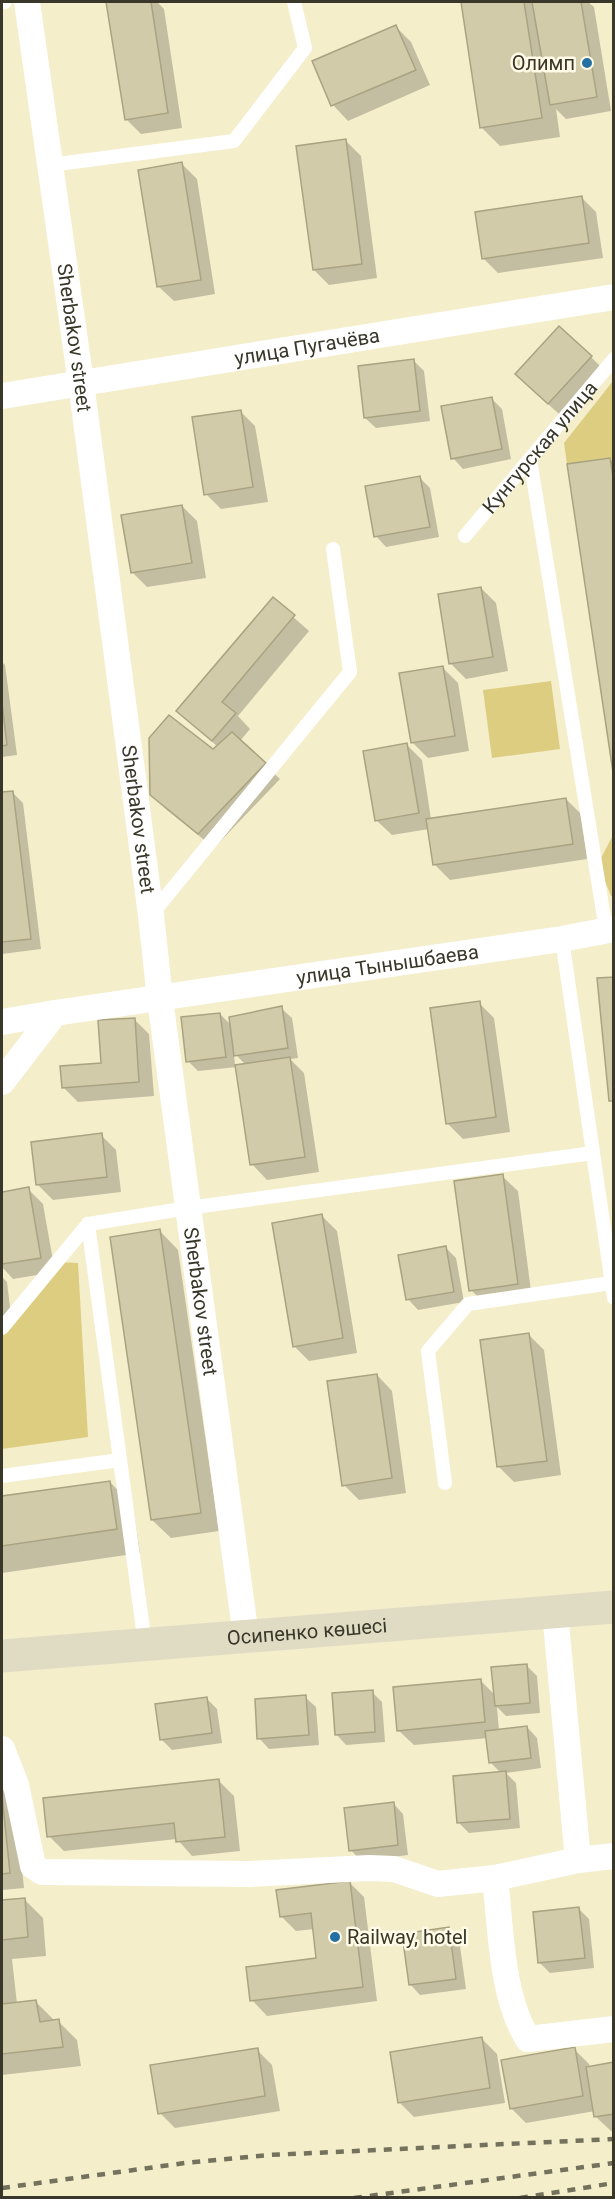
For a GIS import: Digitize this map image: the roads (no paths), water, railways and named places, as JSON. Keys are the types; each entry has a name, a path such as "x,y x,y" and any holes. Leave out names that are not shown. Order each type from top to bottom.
{"main road":[{"name":"Осипенко көшесі","path":"2,1656 614,1607"}],"street":[{"name":"Sherbakov street","path":"27,2 81,383 160,999 246,1637"},
{"name":"улица Пугачёва","path":"2,396 614,297"},
{"name":"улица Тынышбаева","path":"160,999 562,939 610,929"},
{"path":"2,1022 160,999"},
{"path":"2,1082 55,1013"},
{"path":"555,1612 578,1860"},
{"path":"2,1749 16,1785 33,1866 42,1872 249,1874 369,1868 394,1869 438,1884 495,1878 578,1860 614,1856"},
{"path":"495,1878 509,1998 518,2023 528,2039 614,2029"}],"lane":[{"path":"50,165 234,141 305,48 294,2"},
{"name":"Кунгурская улица","path":"465,536 614,359"},
{"path":"530,459 610,929"},
{"path":"151,915 350,672 333,549"},
{"path":"562,939 614,1298"},
{"path":"2,1328 88,1224 188,1208 593,1153"},
{"path":"88,1224 146,1644"},
{"path":"446,1483 428,1351 468,1304 611,1283"},
{"path":"2,1476 120,1460"}],"railway":[{"path":"2,2188 185,2163 269,2155 614,2139"},
{"path":"354,2198 614,2163"},
{"path":"520,2198 614,2183"}],"place":[{"name":"Олимп","path":"587,63"},
{"name":"Railway, hotel","path":"335,1937"}]}
